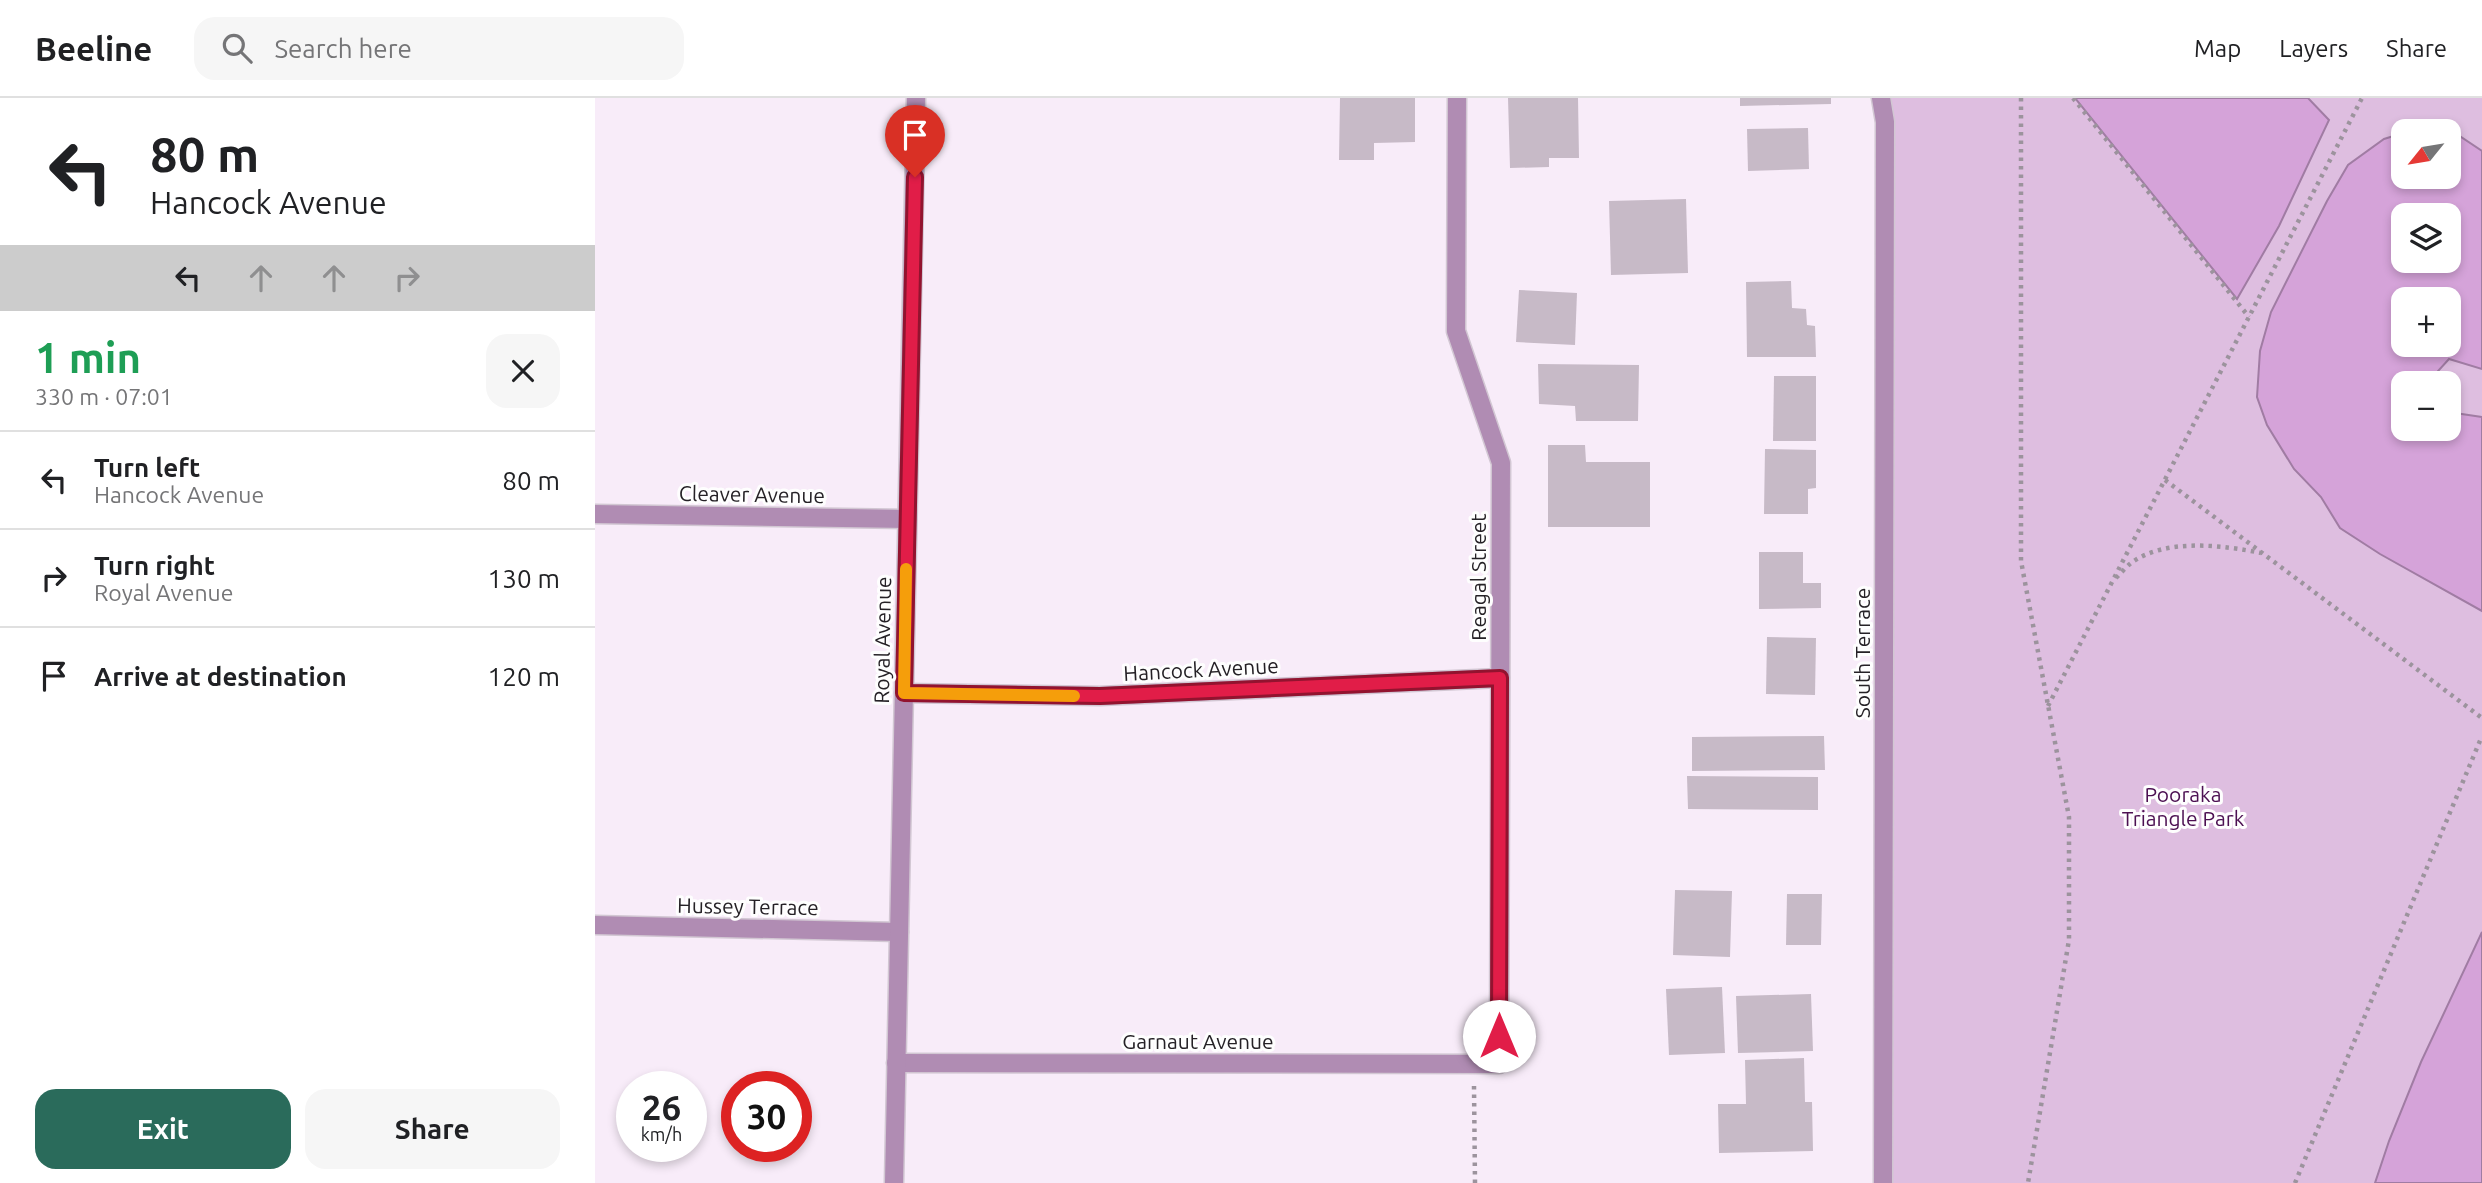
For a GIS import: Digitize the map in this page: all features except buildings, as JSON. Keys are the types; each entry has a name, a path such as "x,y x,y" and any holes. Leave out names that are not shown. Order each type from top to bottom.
{"street":[{"name":"Royal Avenue","path":"894,1183 916,98"},
{"name":"Reagal Street","path":"1457,98 1456,331 1501,463 1499,1064"},
{"name":"South Terrace","path":"1881,98 1885,122 1883,1183"},
{"name":"South Terrace","path":"1885,122 1891,98"},
{"name":"Cleaver Avenue","path":"595,514 908,519"},
{"name":"Hancock Avenue","path":"904,693 1100,696 1500,678"},
{"name":"Hussey Terrace","path":"595,925 899,932"},
{"name":"Garnaut Avenue","path":"896,1063 1499,1064"}],"path":[{"path":"2021,98 2021,561 2069,817 2069,940 2028,1183"},
{"path":"2073,98 2249,317"},
{"path":"2048,706 2362,98"},
{"path":"2165,480 2482,718"},
{"path":"2112,582 2131,563 2152,552 2211,545 2263,553"},
{"path":"2295,1183 2482,736"},
{"path":"1474,1064 1475,1183"}],"green space":[{"name":"Pooraka Triangle Park","path":"1884,98 2482,98 2482,1183 1883,1183"}],"shaded area":[{"path":"2075,98 2308,98 2329,120 2279,226 2237,299"},
{"path":"2391,137 2391,189 2461,189 2461,137 2482,151 2482,369 2449,359 2438,371 2391,371 2391,441 2461,441 2461,414 2482,417 2482,611 2380,554 2340,528 2321,497 2294,469 2267,425 2257,397 2260,351 2271,312 2348,165"},
{"path":"2482,932 2482,1183 2375,1183 2421,1062"}],"slow traffic":[{"path":"906,569 904,693 1074,696"}],"route":[{"path":"915,177 904,693 1100,696 1500,678 1499,1036"}]}
